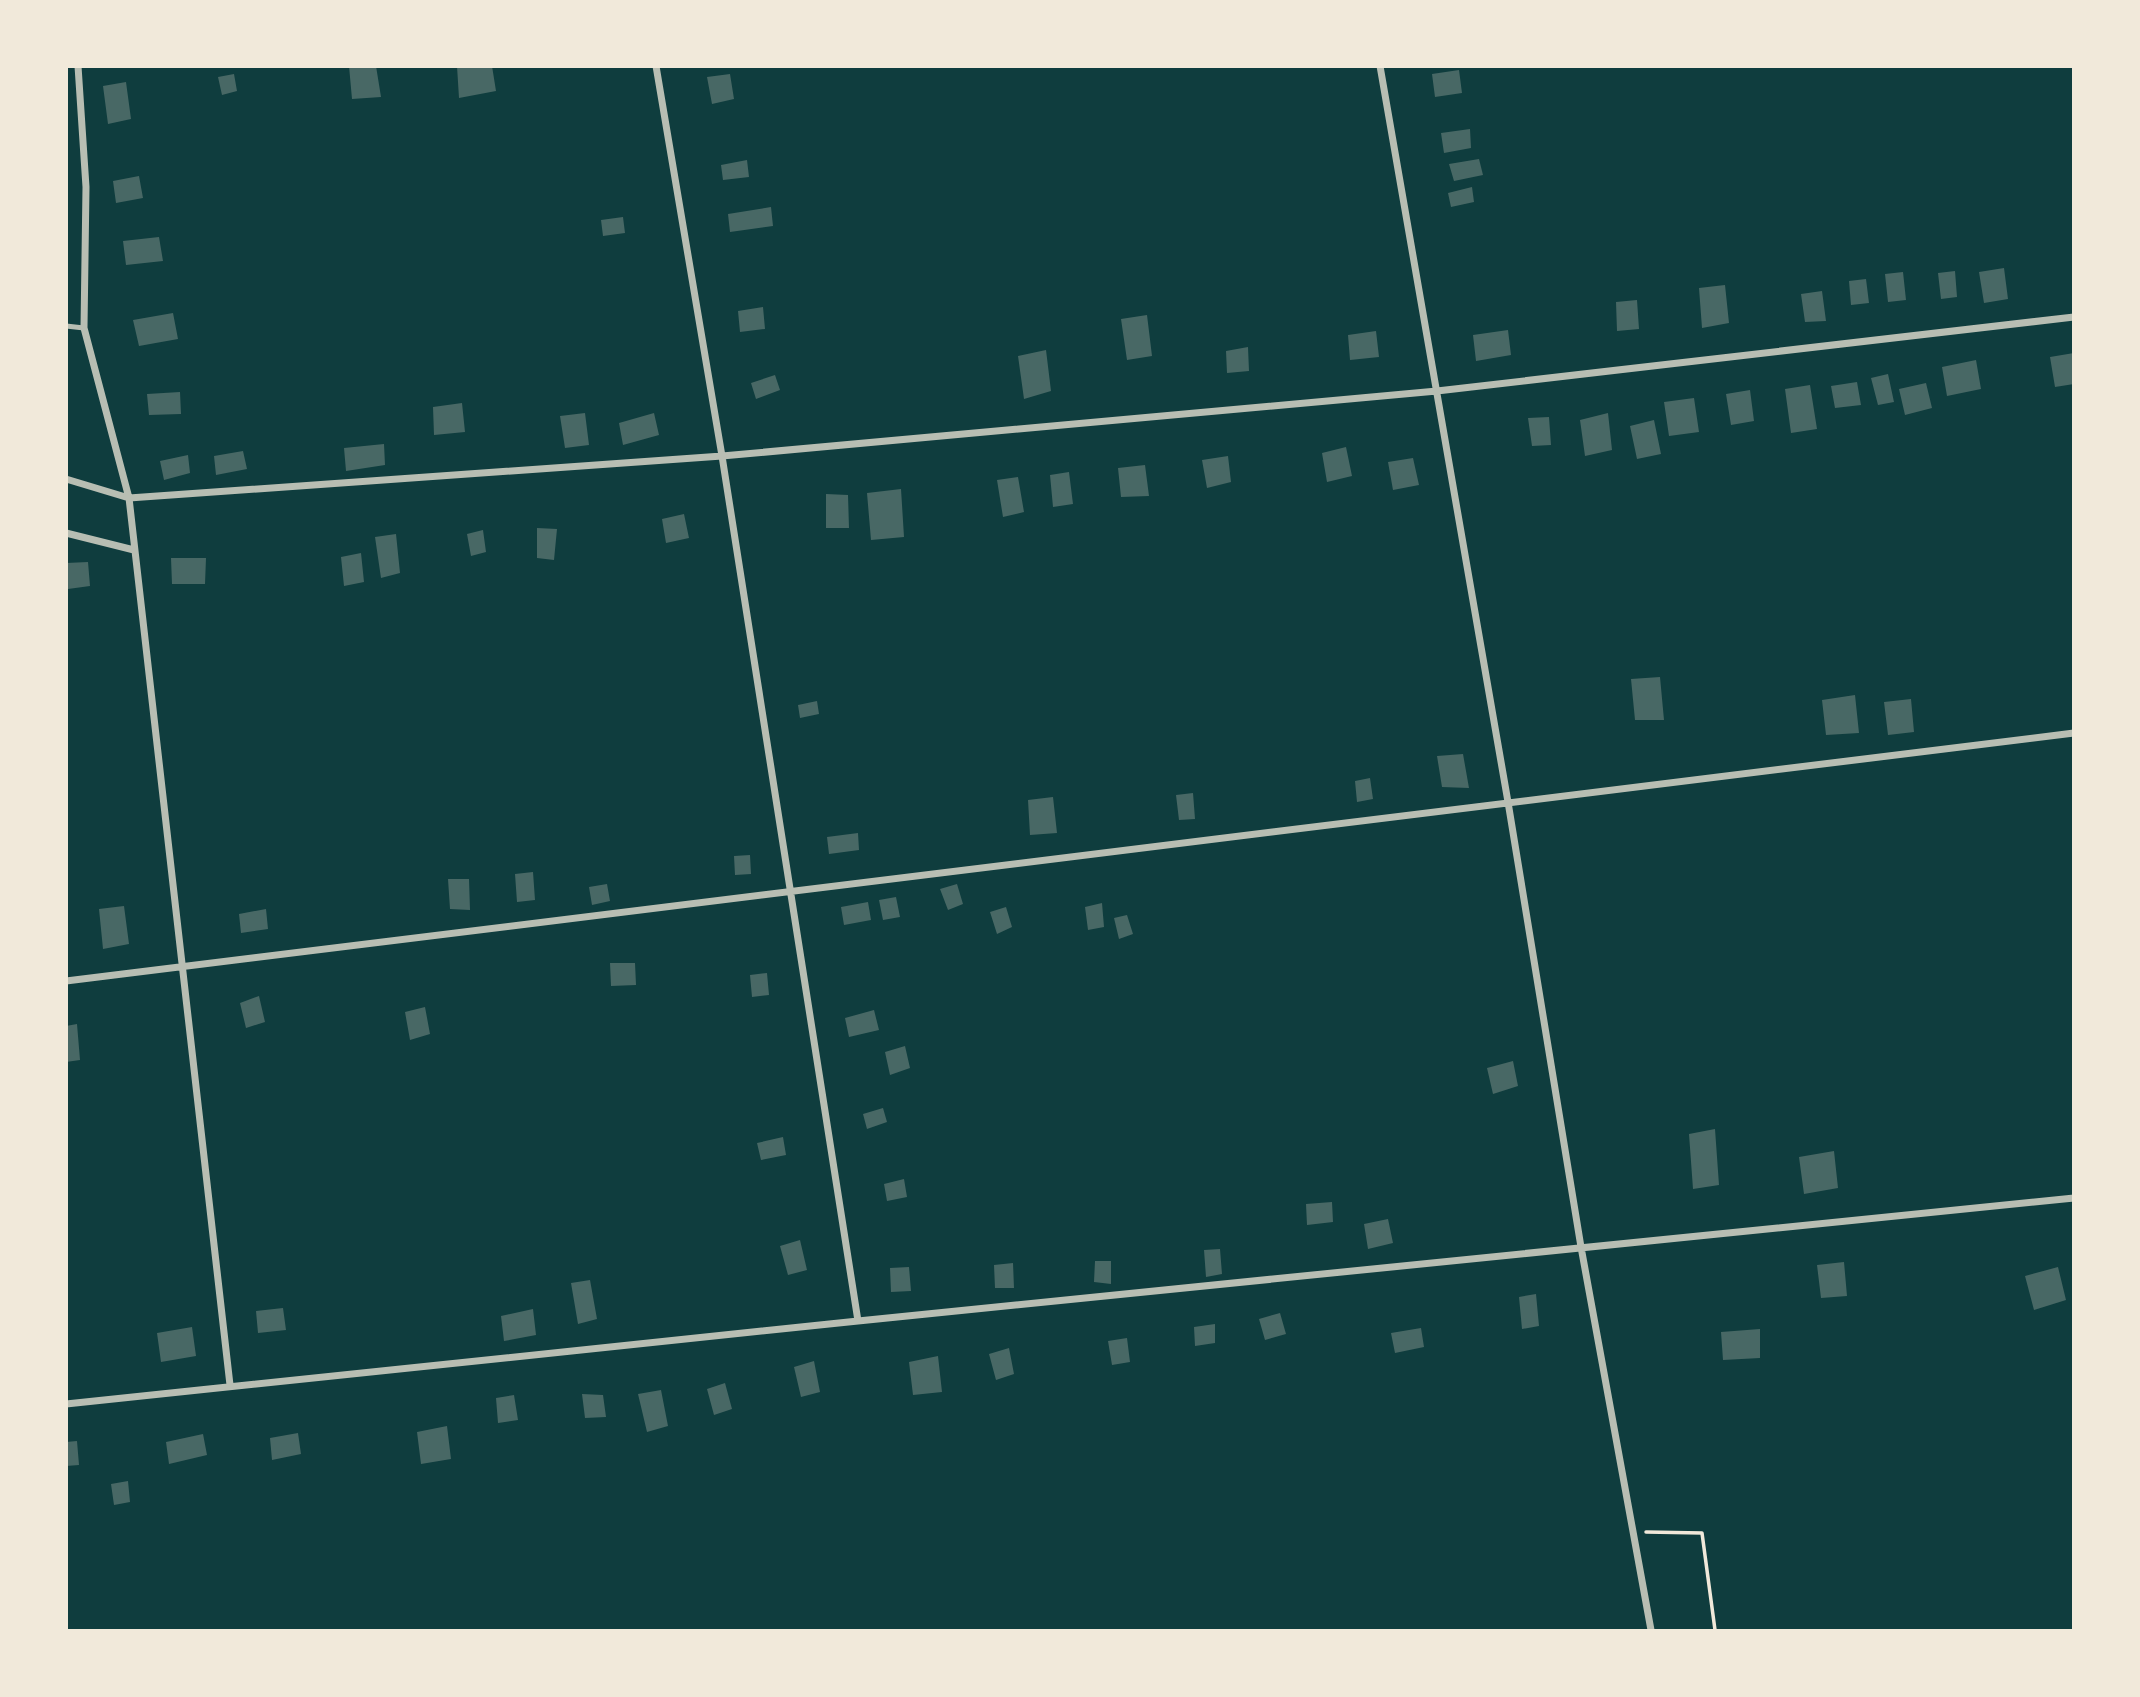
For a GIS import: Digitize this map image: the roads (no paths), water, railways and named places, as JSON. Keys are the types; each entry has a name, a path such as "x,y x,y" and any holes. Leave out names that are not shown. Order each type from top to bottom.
{"street":[{"path":"78,66 86,187 84,328 129,498 230,1385"},
{"path":"656,66 722,456 859,1321"},
{"path":"1380,66 1508,802 1581,1247 1651,1630"},
{"path":"66,479 129,498 722,456 1437,391 2074,317"},
{"path":"66,533 134,550"},
{"path":"66,981 2074,733"},
{"path":"66,1404 230,1385 2074,1198"}],"lane":[{"path":"66,326 84,328"}]}
